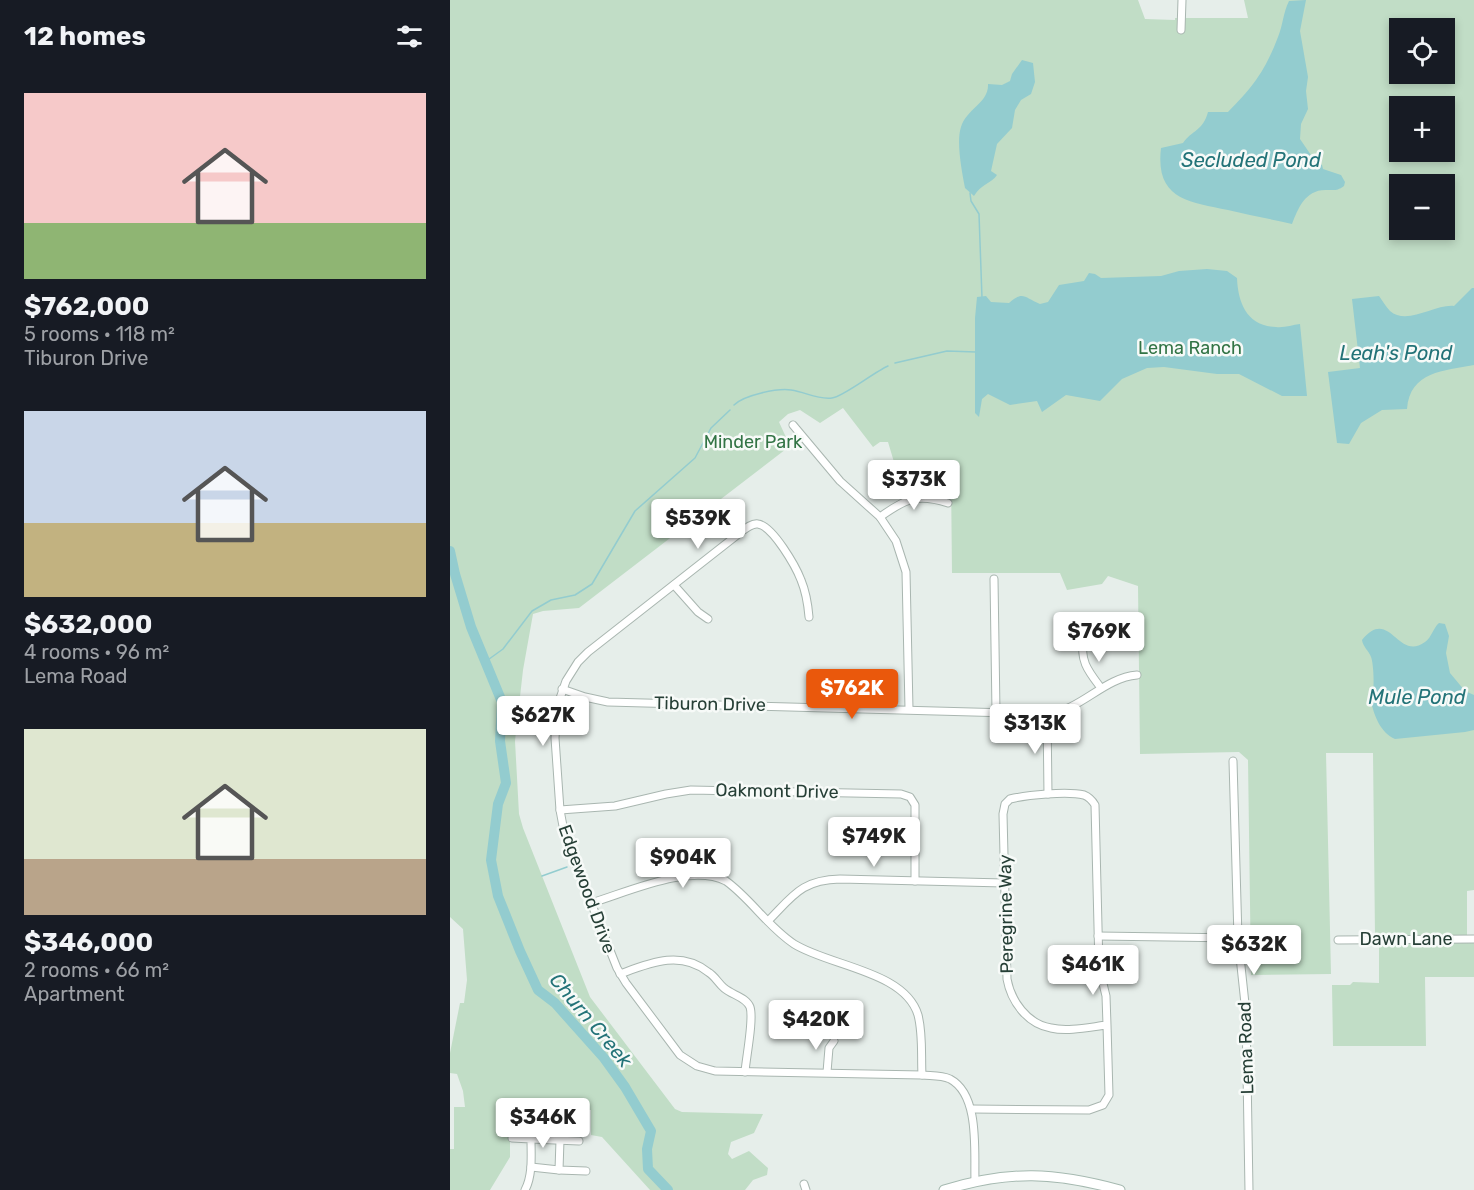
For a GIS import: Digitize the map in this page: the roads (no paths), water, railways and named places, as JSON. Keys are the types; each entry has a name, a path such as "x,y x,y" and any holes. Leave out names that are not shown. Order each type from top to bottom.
{"main road":[{"path":"944,1190 975,1181 1013,1175 1047,1175 1080,1179 1120,1190"}],"street":[{"path":"1181,30 1182,0"},
{"path":"793,425 840,481 879,517 896,541 906,572 909,709"},
{"path":"879,517 895,506 919,497 948,503"},
{"name":"Edgewood Drive","path":"809,617 806,594 794,566 770,531 760,524 754,524 588,652 575,666 562,689 557,707 555,727 560,810 564,833 620,974 685,1059 708,1070 942,1076 951,1080 965,1094 972,1109"},
{"path":"994,579 996,712"},
{"path":"674,585 698,612 708,619"},
{"path":"1084,639 1083,658 1101,688"},
{"name":"Tiburon Drive","path":"562,689 608,702 1047,714 1071,708 1120,678 1137,675"},
{"path":"975,1181 972,1109 1089,1110 1100,1107 1109,1095 1106,996 1099,967 1095,805 1085,796 1048,794 1047,714"},
{"name":"Lema Road","path":"1233,761 1238,938 1246,1013 1249,1190"},
{"name":"Oakmont Drive","path":"560,810 623,805 691,790 904,795 910,797 915,805 915,881"},
{"name":"Peregrine Way","path":"1048,794 1013,798 1005,804 1004,883 1007,979 1011,994 1020,1008 1036,1022 1050,1028 1107,1025"},
{"path":"591,903 693,875 707,875 730,884 768,921 799,946 892,983 908,996 916,1009 920,1024 922,1075"},
{"path":"768,921 802,887 814,882 840,879 1004,883"},
{"path":"1098,936 1238,938"},
{"name":"Dawn Lane","path":"1338,940 1474,939"},
{"path":"620,974 659,961 689,961 708,971 726,990 745,1001 750,1008 745,1072"},
{"path":"827,1072 829,1048 834,1041"},
{"path":"512,1138 579,1141"},
{"path":"525,1190 531,1167 531,1139"},
{"path":"559,1170 560,1140"},
{"path":"531,1167 586,1171"}],"water":[{"name":"Secluded Pond","path":"1306,0 1300,31 1308,77 1306,91 1308,109 1301,124 1300,139 1323,169 1341,175 1345,182 1344,186 1336,190 1319,191 1308,196 1300,206 1292,224 1200,204 1177,195 1163,178 1161,148 1183,143 1200,127 1208,112 1228,112 1245,95 1268,60 1289,1"},
{"path":"1022,60 1033,63 1035,82 1031,94 1021,100 1015,110 1012,128 997,144 991,171 997,175 974,196 965,188 959,149 961,127 967,115 985,96 988,84 1002,85 1010,81"},
{"path":"1207,269 1227,271 1237,278 1239,296 1251,318 1266,326 1285,327 1300,324 1307,396 1282,396 1239,374 1217,374 1164,367 1147,368 1122,379 1100,401 1066,395 1042,412 1037,401 1010,405 988,394 982,399 979,417 975,413 977,297 986,296 991,302 1009,303 1021,296 1040,304 1048,302 1059,285 1084,281 1089,273 1101,278 1161,276 1179,271"},
{"name":"Leah's Pond","path":"1474,288 1474,365 1430,375 1415,387 1407,409 1382,410 1361,423 1349,444 1337,443 1328,372 1360,368 1352,299 1379,296 1390,311 1404,316 1454,306"},
{"name":"Mule Pond","path":"1439,623 1445,624 1449,636 1446,653 1450,673 1465,691 1474,695 1474,730 1395,739 1382,728 1374,712 1371,701 1374,687 1372,661 1362,640 1372,631 1380,629 1387,631 1407,645 1415,646 1425,642"}],"waterway":[{"path":"970,193 971,201 979,214 982,298"},
{"path":"895,363 947,351 976,352"},
{"path":"734,405 753,395 778,390 791,390 821,398 837,397 888,366"},
{"path":"485,662 503,649 532,611 551,600 575,595 592,584 635,511 695,458 711,428 730,410"},
{"name":"Churn Creek","path":"450,551 471,627 502,702 500,741 506,783 498,804 491,860 498,896 538,990 555,1003 604,1058 625,1087 651,1131 647,1149 648,1169 668,1190"},
{"path":"542,876 567,867"}],"park label":[{"name":"Lema Ranch","path":"1190,348"},
{"name":"Minder Park","path":"753,442"}]}
